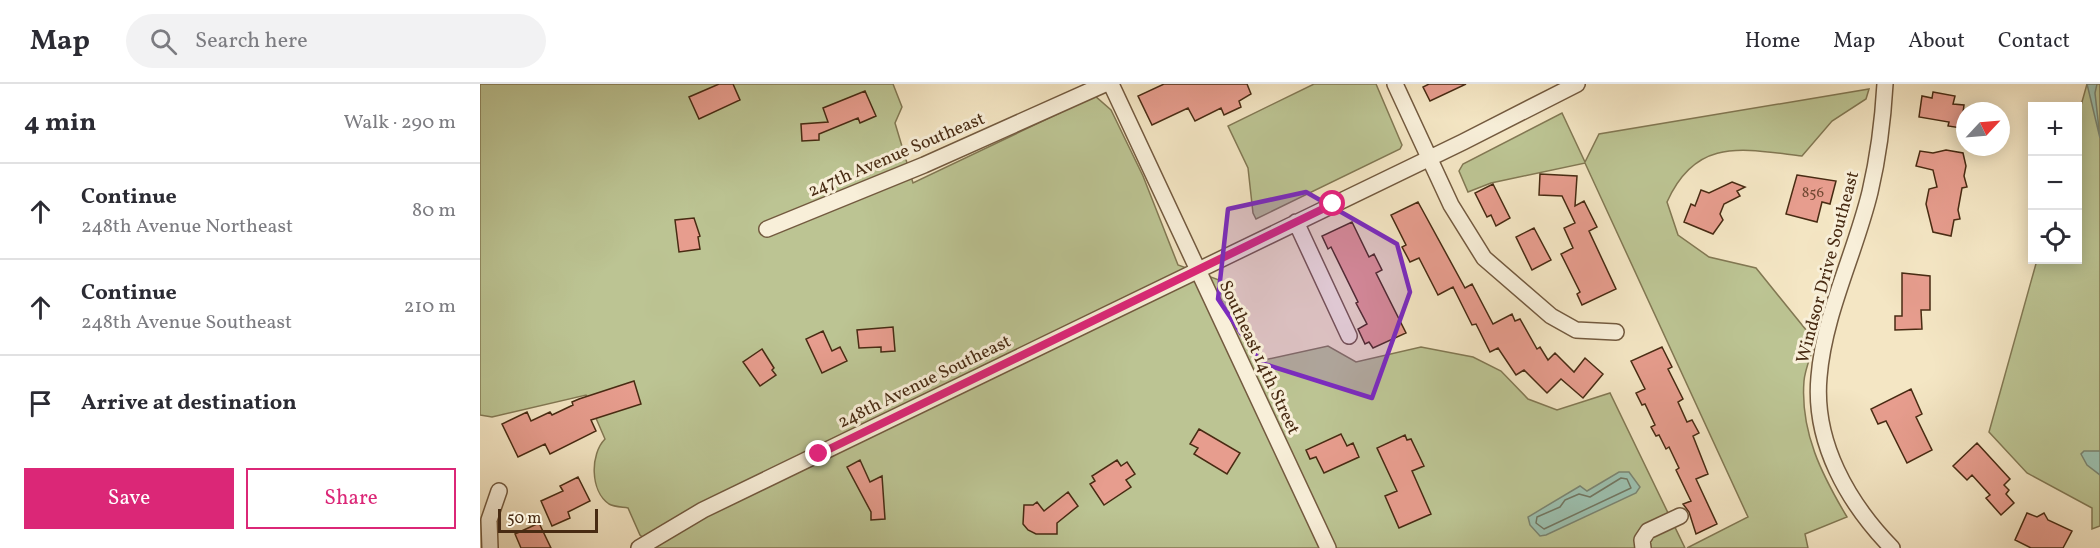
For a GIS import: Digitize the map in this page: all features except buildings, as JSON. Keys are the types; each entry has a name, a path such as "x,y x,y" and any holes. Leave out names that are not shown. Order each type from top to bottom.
{"street":[{"name":"247th Avenue Southeast","path":"767,229 924,165 1105,84"},
{"name":"Southeast 14th Street","path":"1111,84 1328,548"},
{"path":"1395,84 1468,237 1501,275 1551,316 1576,330 1616,332"},
{"name":"248th Avenue Southeast","path":"646,547 703,510 1463,142 1577,84"},
{"name":"Windsor Drive Southeast","path":"1885,84 1870,192 1830,325 1819,377 1820,416 1847,493 1869,525 1892,548"},
{"path":"1296,222 1350,336"},
{"path":"490,548 489,520 500,491"},
{"path":"1643,548 1642,540 1648,531 1680,516"}],"highlighted area":[{"path":"1306,192 1397,244 1410,292 1372,398 1261,363 1218,299 1228,209"}],"shaded area":[{"path":"480,84 893,84 902,107 895,123 913,183 1095,96 1111,110 1143,176 1178,265 1230,284 1264,360 1328,346 1356,362 1421,347 1473,357 1501,371 1528,399 1557,410 1610,393 1685,548 655,548 640,535 628,508 609,504 598,490 595,482 595,463 600,446 605,439 586,395 492,417 480,415"},
{"path":"1314,84 1376,84 1402,145 1400,149 1256,219 1253,213 1248,168 1228,126"},
{"path":"2087,84 2100,84 2100,526 2092,529 2092,508 2027,473 1989,432 2036,264 2082,264 2082,102"},
{"path":"1869,89 1866,99 1832,121 1802,156 1741,150 1707,157 1692,166 1679,181 1667,202 1678,235 1709,257 1756,268 1815,341 1804,381 1809,435 1821,469 1847,517 1805,534 1808,548 1687,548 1748,517 1585,163 1491,183 1468,192 1459,171 1463,164 1562,113 1585,162 1599,134"}],"water":[{"path":"2087,84 2097,84 2095,93 2100,138"},
{"path":"2084,451 2100,451 2100,475 2087,465 2081,454"},
{"path":"1619,472 1629,472 1640,487 1636,493 1546,535 1540,536 1530,525 1528,517 1580,486 1587,491"}],"route":[{"path":"819,454 1333,204"}]}
